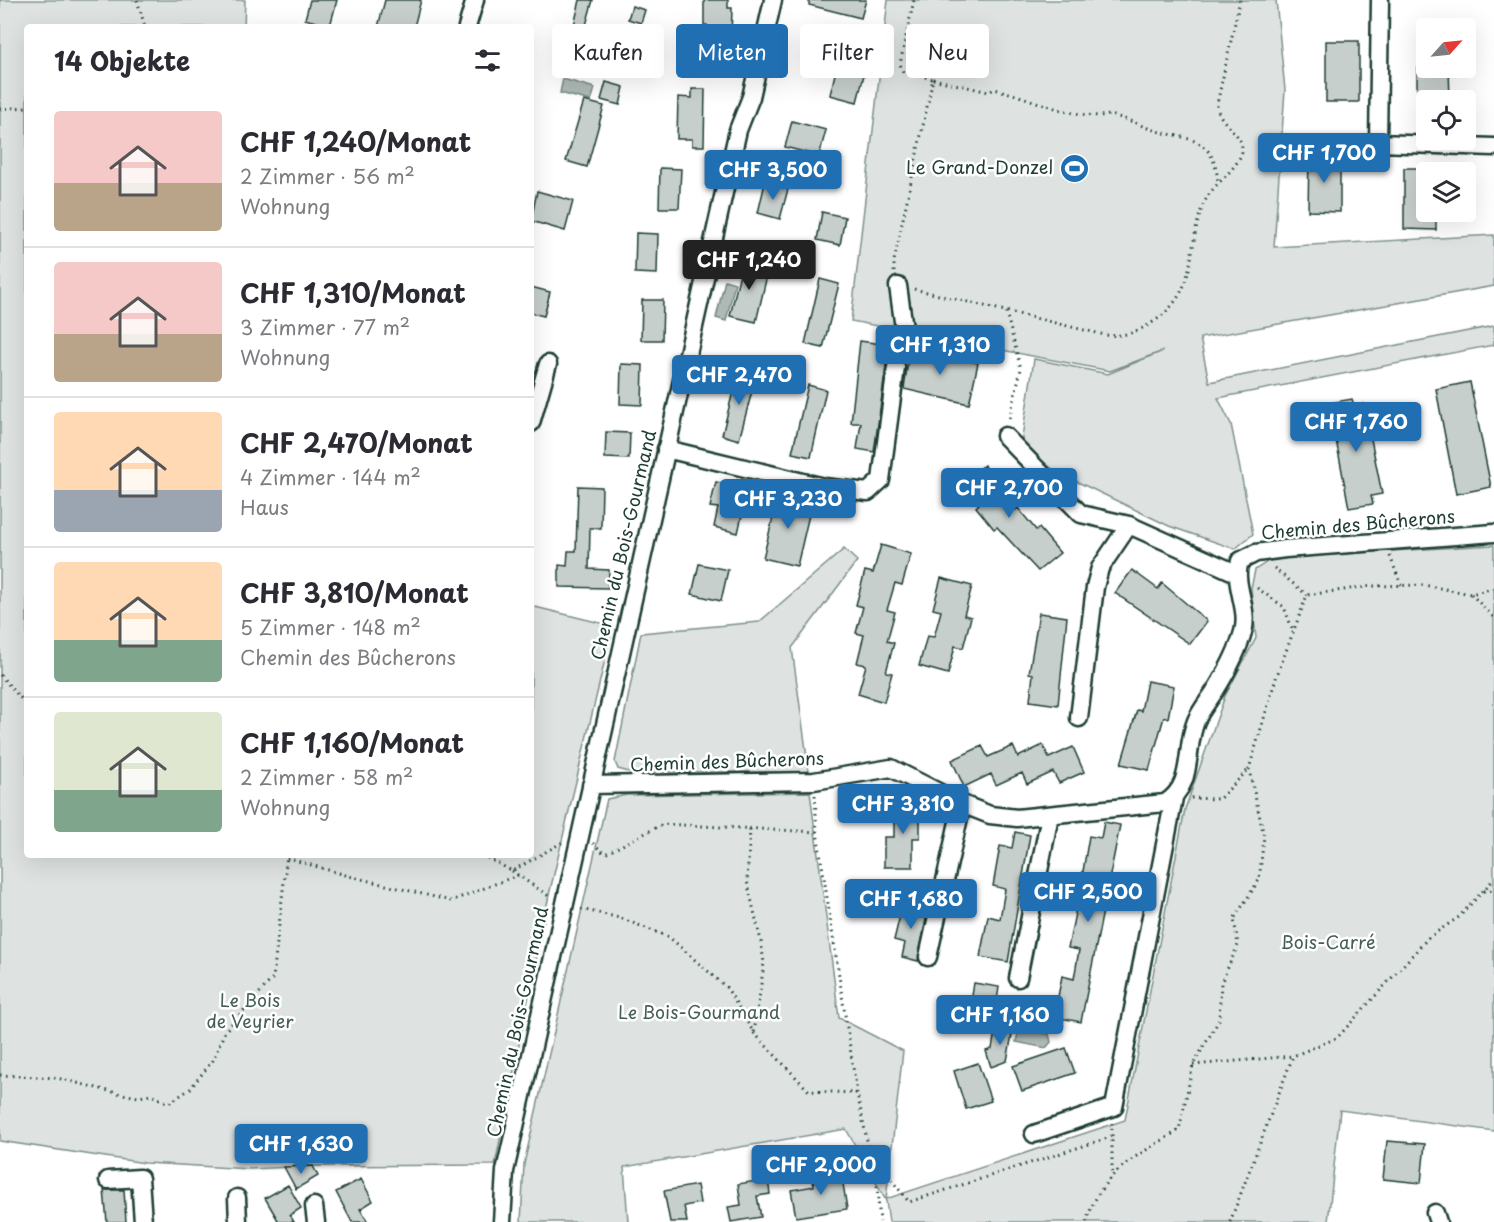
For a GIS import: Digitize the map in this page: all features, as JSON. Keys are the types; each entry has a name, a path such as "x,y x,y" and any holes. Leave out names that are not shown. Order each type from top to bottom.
{"street":[{"path":"468,24 475,0"},
{"name":"Chemin du Bois-Gourmand","path":"502,1222 505,1171 563,905 738,130 751,97 773,0"},
{"path":"1380,0 1378,143 1494,147"},
{"path":"666,449 824,487 868,492 881,480 897,362 904,328 898,286"},
{"path":"534,413 548,364"},
{"path":"1005,436 1081,514 1129,525 1236,573 1244,602 1244,631 1219,684 1196,722 1184,783 1174,798 1114,1107 1034,1134"},
{"path":"1079,718 1095,587 1100,568 1129,525"},
{"name":"Chemin des Bûcherons","path":"1236,573 1240,561 1256,553 1494,532"},
{"name":"Chemin des Bûcherons","path":"591,785 814,781 891,768 962,804 990,815 1017,818 1153,806 1174,798"},
{"path":"928,957 962,804"},
{"path":"1018,978 1050,815"},
{"path":"108,1180 140,1178 143,1222"},
{"path":"237,1198 238,1222"}],"path":[{"path":"137,0 145,24"},
{"path":"914,0 900,64 903,72 989,92 994,89 1022,95 1034,102 1098,116 1110,115 1191,138 1212,156 1217,169 1218,183"},
{"path":"933,79 894,261 898,286 1105,335 1128,334 1146,326 1167,311 1184,289 1201,212 1218,183 1231,171 1242,152 1238,137 1218,116 1217,104 1240,0"},
{"path":"0,109 24,107"},
{"path":"1005,436 1021,369 1006,312"},
{"path":"1384,542 1401,585"},
{"path":"1256,553 1307,595 1372,586 1424,585 1471,594 1494,588"},
{"path":"1236,573 1284,607 1293,631"},
{"path":"1471,594 1494,618"},
{"path":"1174,798 1219,799 1249,769 1276,678 1307,595"},
{"path":"0,675 24,702"},
{"path":"1086,1222 1092,1202 1112,1172 1179,1130 1192,1065 1219,1020 1221,983 1238,945 1234,919 1259,880 1264,836 1249,769"},
{"path":"814,781 817,832 857,1092 873,1168 880,1222"},
{"path":"512,871 580,832 605,854 663,824 817,832"},
{"path":"750,829 747,881 764,963 754,1033"},
{"path":"0,1075 57,1078 117,1094 138,1097 151,1095 168,1102 190,1089 213,1060 225,1031 273,978 287,858"},
{"path":"293,858 349,876 451,901 518,875"},
{"path":"488,858 512,871 563,905 620,918 669,937 727,988 754,1033 809,1091 857,1092"},
{"path":"1192,1065 1293,1056 1337,1038 1428,938 1459,917 1494,879"},
{"path":"1482,892 1494,890"},
{"path":"1230,1222 1293,1056"},
{"path":"1112,1172 1111,1137 1114,1107"},
{"path":"873,1168 882,1168 909,1202 1111,1137"}],"green space":[{"name":"Le Bois de Veyrier","path":"0,0 245,0 244,24 24,24 24,858 534,858 534,607 613,626 549,895 495,1165 313,1166 250,1169 145,1163 0,1141"},
{"name":"Le Grand-Donzel","path":"888,0 1276,0 1285,90 1274,247 1494,235 1494,286 1200,338 1209,382 1494,326 1494,345 1218,398 1231,424 1253,534 1235,549 1169,526 1055,471 1021,444 1034,359 1108,374 1163,351 1110,371 851,321 879,78 894,78 894,24 885,24"},
{"name":"Bois-Carré","path":"1494,545 1494,1131 1340,1110 1328,1222 889,1222 886,1201 846,1129 624,1167 628,1222 521,1222 524,1164 607,799 627,795 810,792 839,1018 903,1051 886,1199 1125,1120 1185,809 1225,696 1256,638 1251,588 1255,570 1273,558"},
{"path":"844,549 857,561 792,648 809,772 629,772 618,769 615,762 641,633 759,622"}],"shaded area":[{"path":"563,79 595,88 591,101 560,93"},
{"path":"725,280 735,283 726,321 716,318"},
{"path":"1019,1029 1049,1034 1051,1042 1046,1048 1016,1042"}],"building":[{"path":"310,0 337,0 331,24 305,19"},
{"path":"385,0 421,0 415,24 379,24"},
{"path":"580,0 593,0 586,24 574,24"},
{"path":"704,0 728,0 728,8 732,8 731,24 704,24"},
{"path":"809,0 866,0 861,18 809,5"},
{"path":"632,6 645,10 641,23 628,19"},
{"path":"1326,41 1359,41 1359,102 1326,102"},
{"path":"834,78 863,78 857,102 830,95"},
{"path":"1417,78 1449,78 1450,90 1417,90"},
{"path":"606,82 624,87 620,105 601,100"},
{"path":"692,89 705,89 704,146 692,146 692,139 677,139 678,97 692,98"},
{"path":"584,101 604,106 587,167 566,161"},
{"path":"792,121 826,130 819,156 785,147"},
{"path":"1309,156 1340,157 1340,212 1308,211"},
{"path":"660,168 681,169 679,208 659,208"},
{"path":"1404,168 1416,168 1416,222 1436,222 1436,230 1404,229"},
{"path":"765,183 788,189 780,219 758,213"},
{"path":"537,191 573,201 565,231 534,222"},
{"path":"822,212 845,217 840,245 817,240"},
{"path":"636,233 658,234 657,274 635,273"},
{"path":"743,260 769,267 756,322 730,316"},
{"path":"820,279 839,284 823,348 805,344"},
{"path":"534,288 550,292 544,316 534,314"},
{"path":"642,300 663,300 662,340 641,340"},
{"path":"860,341 889,345 874,452 857,449 861,423 851,423"},
{"path":"910,348 978,363 969,404 904,389"},
{"path":"621,364 643,365 642,405 620,404"},
{"path":"738,372 756,376 739,440 722,435"},
{"path":"1470,382 1491,487 1456,494 1436,389"},
{"path":"808,385 826,390 811,457 792,453"},
{"path":"1352,399 1354,406 1364,404 1382,494 1371,496 1373,504 1349,508 1329,403"},
{"path":"606,432 630,433 629,459 605,458"},
{"path":"984,465 1003,488 1000,490 1016,510 1018,508 1036,530 1039,528 1060,553 1038,571 997,527 994,529 976,507 979,504 962,483"},
{"path":"716,482 748,489 738,533 714,527 718,508 710,507"},
{"path":"578,486 602,487 601,528 590,528 589,569 609,570 608,588 559,587 559,565 567,566 568,551 576,551"},
{"path":"779,493 812,502 797,566 763,558"},
{"path":"881,545 911,554 902,585 895,583 887,610 895,612 887,641 894,643 886,672 892,673 884,702 858,694 866,665 857,663 864,635 856,633 863,607 856,605 865,571 873,573"},
{"path":"699,564 728,570 721,601 692,594"},
{"path":"1132,570 1158,589 1162,583 1207,621 1190,644 1115,593"},
{"path":"941,578 972,586 964,615 971,617 963,648 955,646 948,674 919,666 927,636 934,637 941,611 933,609"},
{"path":"1039,613 1067,617 1058,705 1030,701 1033,674 1029,673"},
{"path":"1147,681 1174,686 1168,718 1164,717 1149,770 1121,764 1137,710 1141,711"},
{"path":"1043,745 1049,758 1073,747 1084,772 1059,783 1053,772 1027,784 1022,773 996,785 991,774 964,787 952,760 982,746 988,757 1013,746 1018,757"},
{"path":"894,801 920,802 920,838 913,838 913,867 884,867 884,837 894,837"},
{"path":"1104,822 1120,825 1081,1022 1054,1017 1062,976 1074,979 1079,950 1068,948 1076,908 1087,910 1093,879 1082,877 1089,836 1101,838"},
{"path":"1015,832 1030,835 1008,962 980,957 988,916 1000,919 1005,889 993,886 1000,846 1012,848"},
{"path":"903,903 928,909 918,961 902,957 905,943 894,940"},
{"path":"974,983 999,987 993,1027 968,1022"},
{"path":"996,1026 1013,1029 1007,1061 991,1067 986,1051 992,1049"},
{"path":"1066,1048 1075,1073 1022,1091 1013,1066"},
{"path":"978,1063 991,1101 966,1109 954,1071"},
{"path":"1387,1141 1425,1144 1421,1183 1383,1179"},
{"path":"313,1166 318,1176 296,1189 284,1167"},
{"path":"841,1171 847,1209 796,1217 791,1190 814,1186 812,1175"},
{"path":"361,1179 373,1201 360,1209 368,1222 352,1222 336,1192"},
{"path":"768,1179 770,1194 757,1196 761,1217 731,1222 728,1207 741,1205 738,1184"},
{"path":"288,1185 301,1208 290,1215 294,1222 279,1222 265,1198"},
{"path":"697,1185 700,1203 684,1206 687,1222 670,1222 664,1191"},
{"path":"104,1190 124,1190 126,1222 107,1222"}],"place":[{"name":"Le Grand-Donzel","path":"1074,168"}],"park label":[{"name":"Le Bois-Gourmand","path":"699,1013"}]}
